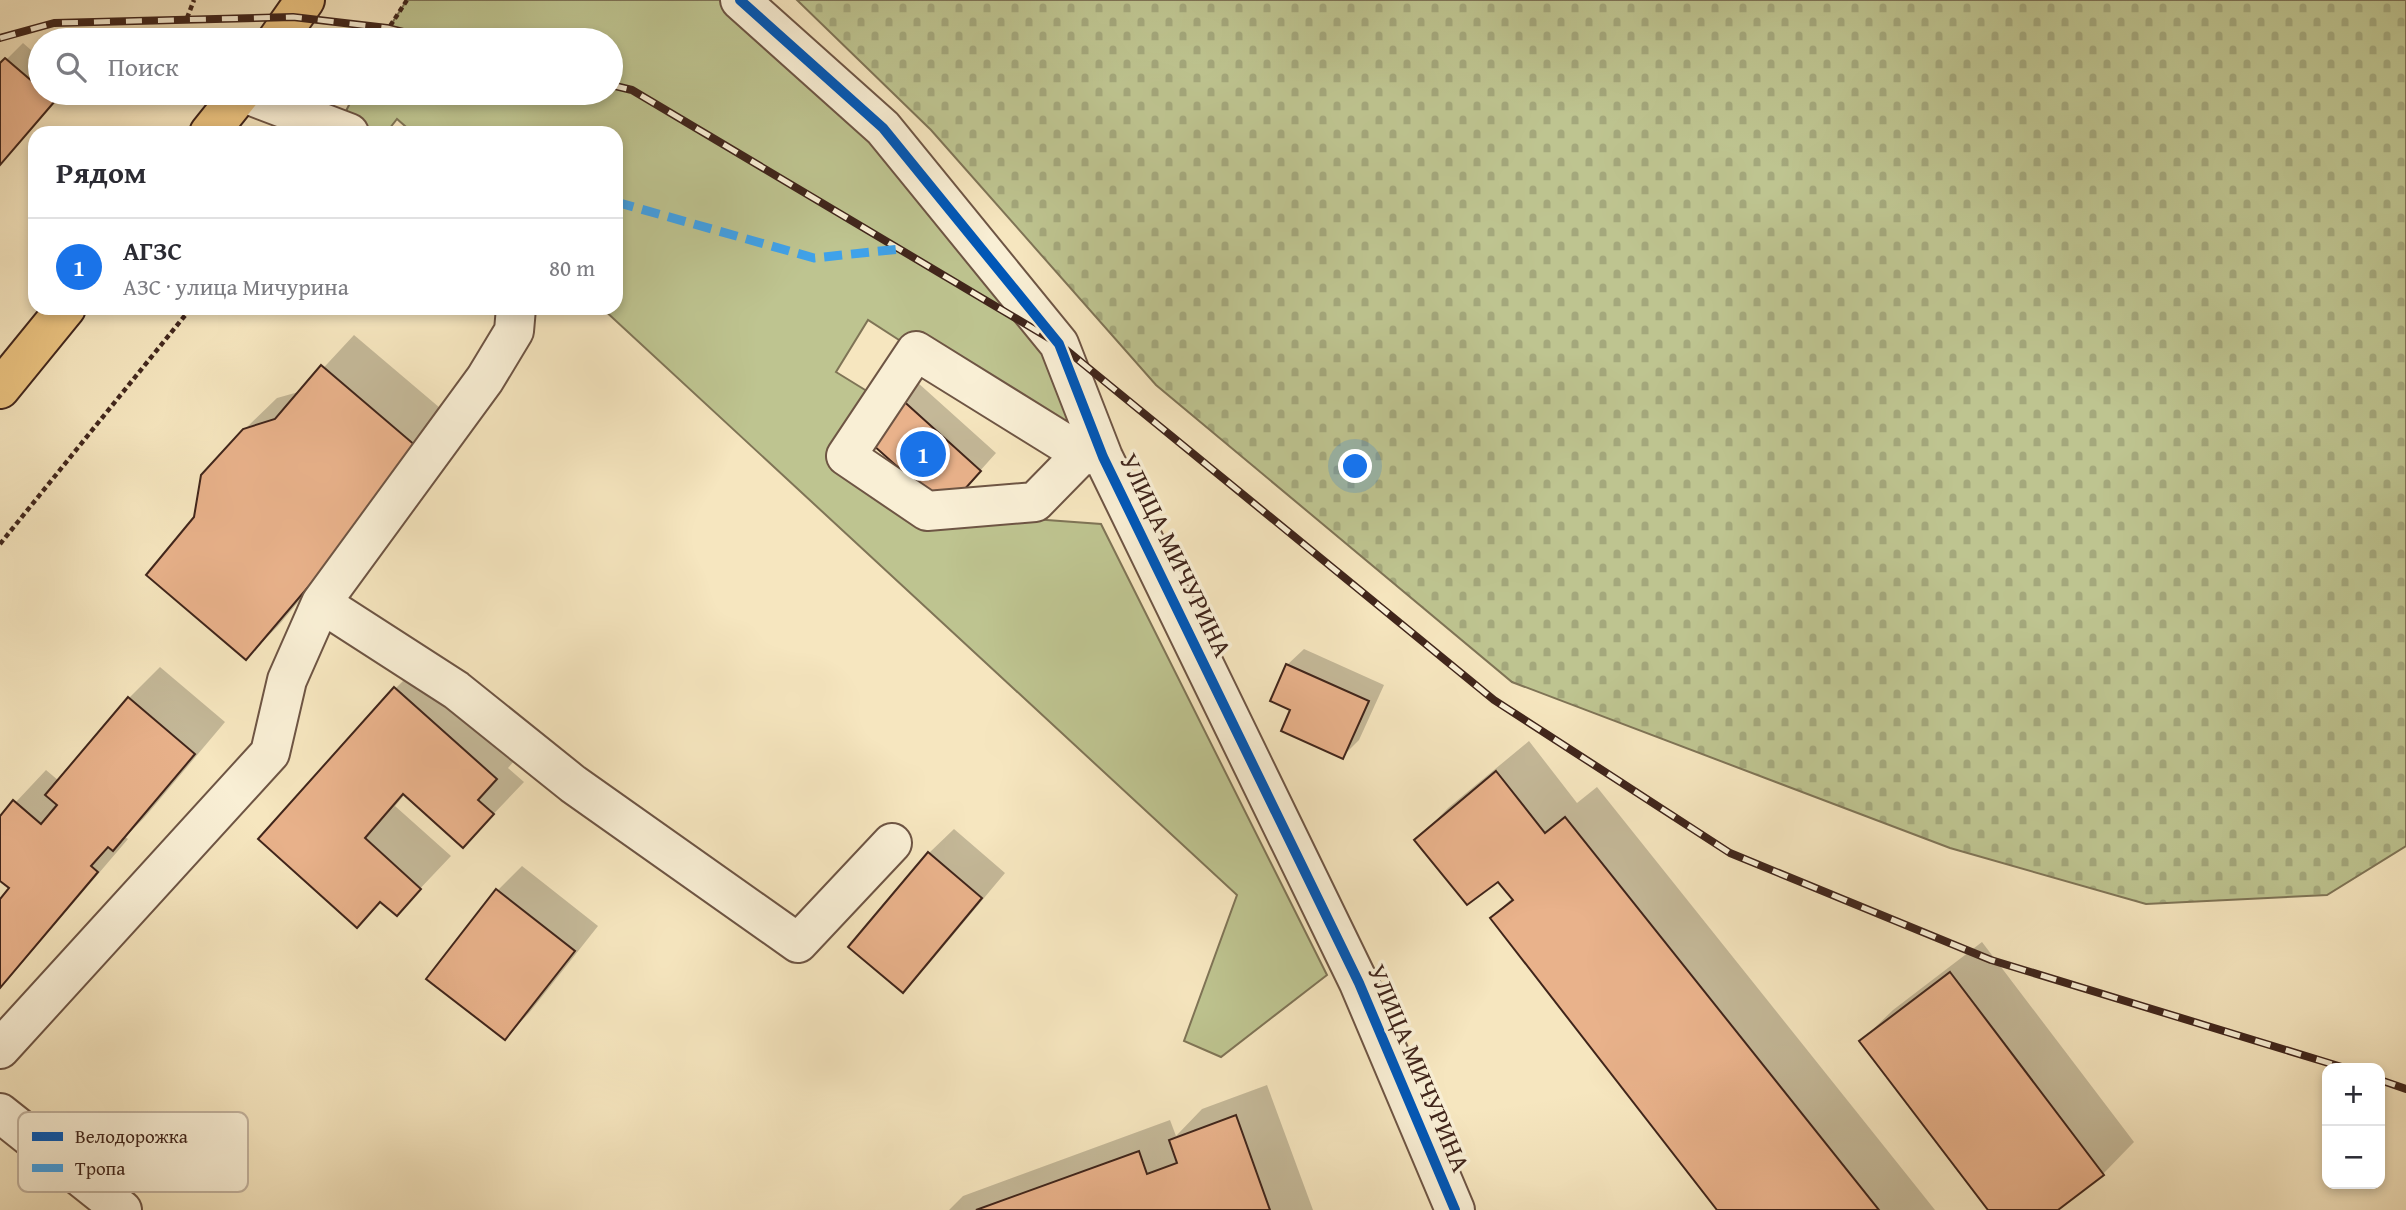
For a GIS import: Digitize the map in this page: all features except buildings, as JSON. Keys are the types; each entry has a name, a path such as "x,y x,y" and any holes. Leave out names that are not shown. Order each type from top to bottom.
{"main road":[{"path":"285,28 305,0"},
{"path":"215,126 233,105"},
{"path":"0,389 60,315"}],"street":[{"name":"УЛИЦА МИЧУРИНА","path":"740,0 883,128 1059,344 1092,456 1359,983 1455,1210"},
{"path":"275,105 330,126"},
{"path":"0,1049 270,753 287,680 321,603 485,379 514,331 515,315"},
{"path":"916,351 1092,456 1035,502 926,511 846,456 916,351"},
{"path":"321,603 456,690 573,783 798,943 892,843"},
{"path":"0,1113 18,1127"},
{"path":"99,1192 122,1210"}],"path":[{"path":"187,18 194,0"},
{"path":"389,28 407,0"},
{"path":"0,544 185,315"}],"green space":[{"path":"407,0 740,0 1059,344 1103,457 916,351 868,320 836,372 883,401 847,456 927,511 1101,524 1327,975 1221,1057 1184,1041 1237,895 610,315 623,315 623,126 405,126 397,119 392,126 338,126 349,105 623,105 623,28 389,28"},
{"path":"797,0 2406,0 2406,846 2327,895 2146,904 1950,848 1512,682 1156,385 931,130"}],"railway":[{"path":"36,28 54,23 293,17 387,28"},
{"path":"0,38 28,30"},
{"path":"623,88 632,90 1059,344 1494,700 1730,853 1991,960 2329,1063"},
{"path":"2385,1082 2406,1089"}],"marked path":[{"path":"623,204 814,258 900,249"}],"cycle path":[{"path":"740,0 883,128 1059,344 1103,457 1359,983 1455,1210"}],"place":[{"name":"АГЗС","path":"923,454"}]}
